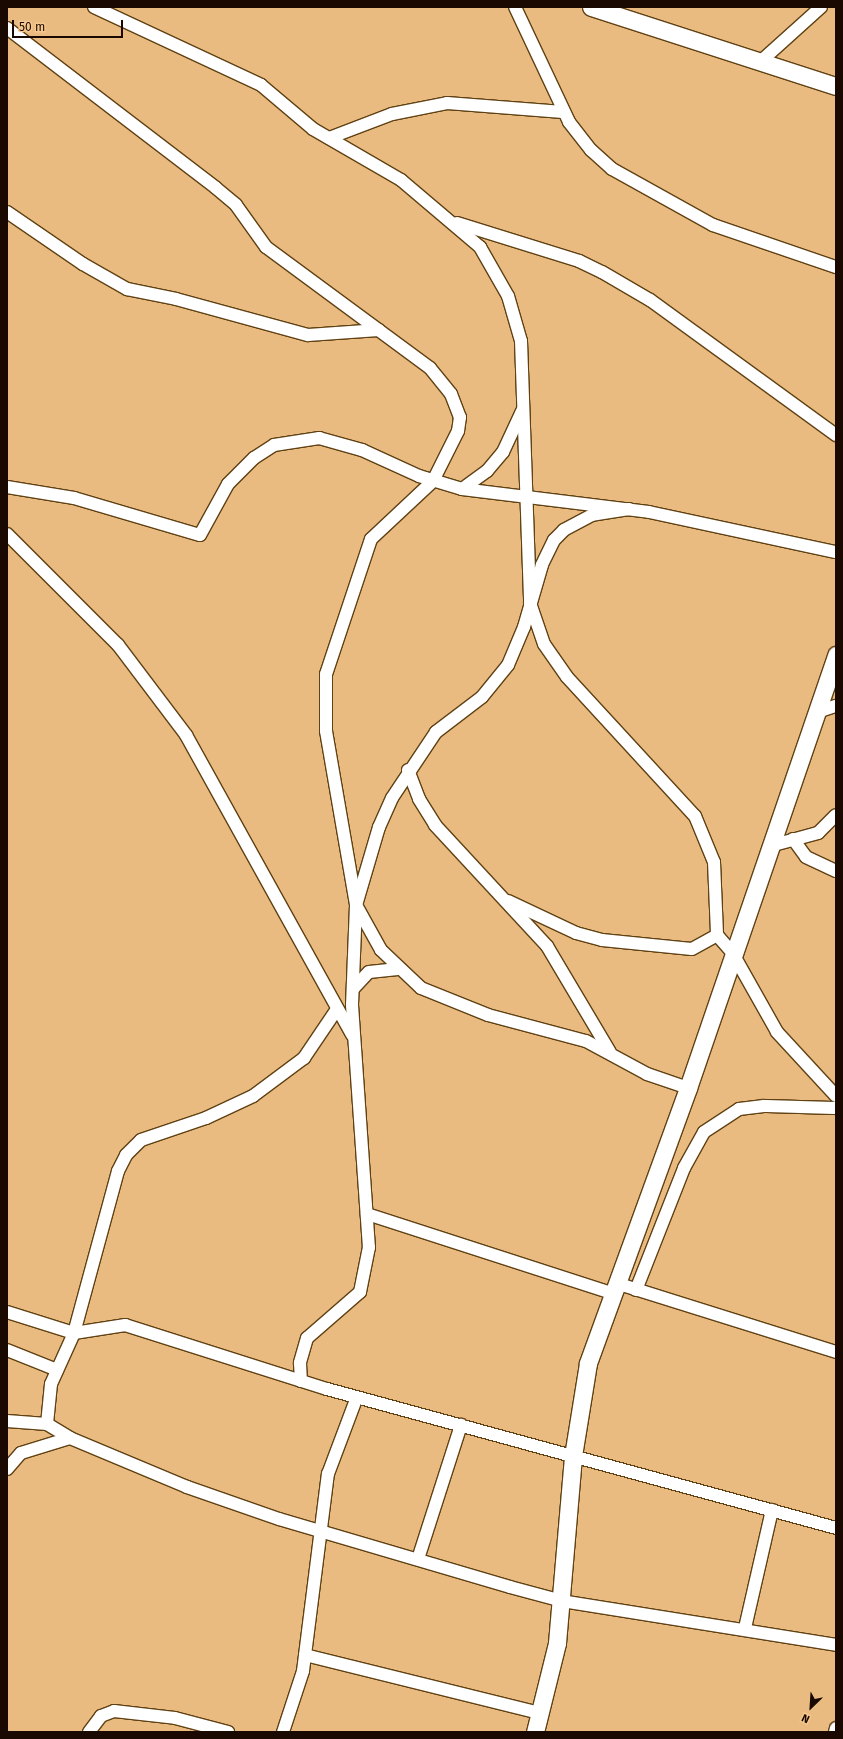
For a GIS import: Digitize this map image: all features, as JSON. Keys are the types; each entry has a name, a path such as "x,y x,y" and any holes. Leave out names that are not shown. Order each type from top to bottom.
{"street":[{"path":"94,7 261,86 329,138 402,180 454,222 480,247 508,296 521,341 528,496 530,603 544,644 558,667 702,826 714,862 717,935 732,952 762,1011 777,1032 836,1096"},
{"path":"515,7 563,112 591,150 647,191 713,225 836,266"},
{"path":"591,7 836,86"},
{"path":"760,62 821,7"},
{"path":"7,28 216,188 236,205 266,247 430,368 451,394 460,417 458,431 433,480 370,539 326,674 326,731 356,905 353,990 354,1039 367,1214 367,1269 360,1292 307,1338 300,1363 301,1381"},
{"path":"329,138 392,114 447,103 563,112"},
{"path":"7,212 82,264 127,289 176,299 308,335 379,330"},
{"path":"454,222 598,270 650,300 836,435"},
{"path":"462,489 487,471 503,452 524,406"},
{"path":"7,487 74,498 192,535 200,535 205,529 218,499 240,470 274,445 294,439 319,438 341,443 433,480 462,489 629,508 836,552"},
{"path":"629,508 592,514 564,530 548,550 517,647 497,682 441,727 408,770 379,828 356,905 381,950 398,969 436,996 488,1015 586,1041 646,1074 688,1088"},
{"path":"7,534 118,645 186,735 354,1039"},
{"path":"536,1732 551,1675 562,1601 573,1456 588,1363 688,1088 732,952 836,655"},
{"path":"817,712 836,706"},
{"path":"408,770 419,799 435,825 547,946 612,1055"},
{"path":"770,846 818,833 836,815"},
{"path":"793,839 806,857 836,871"},
{"path":"501,898 597,939 692,949 717,935"},
{"path":"353,990 358,980 369,972 398,969"},
{"path":"47,1424 51,1384 74,1333 118,1171 126,1155 141,1140 206,1118 253,1096 304,1058 337,1009"},
{"path":"636,1290 684,1168 704,1132 739,1110 764,1106 836,1108"},
{"path":"367,1214 614,1288 636,1290 836,1352"},
{"path":"7,1312 74,1333 125,1326 357,1397 836,1528"},
{"path":"7,1350 57,1370"},
{"path":"283,1732 305,1655 320,1531 332,1456 357,1397"},
{"path":"7,1421 47,1424 70,1438 187,1488 320,1531 562,1601 746,1628 836,1645"},
{"path":"418,1559 461,1425"},
{"path":"7,1469 21,1453 70,1438"},
{"path":"746,1628 772,1510"},
{"path":"305,1655 540,1713"},
{"path":"89,1732 101,1716 114,1712 175,1718 228,1732"},
{"path":"835,1732 836,1728"}]}
